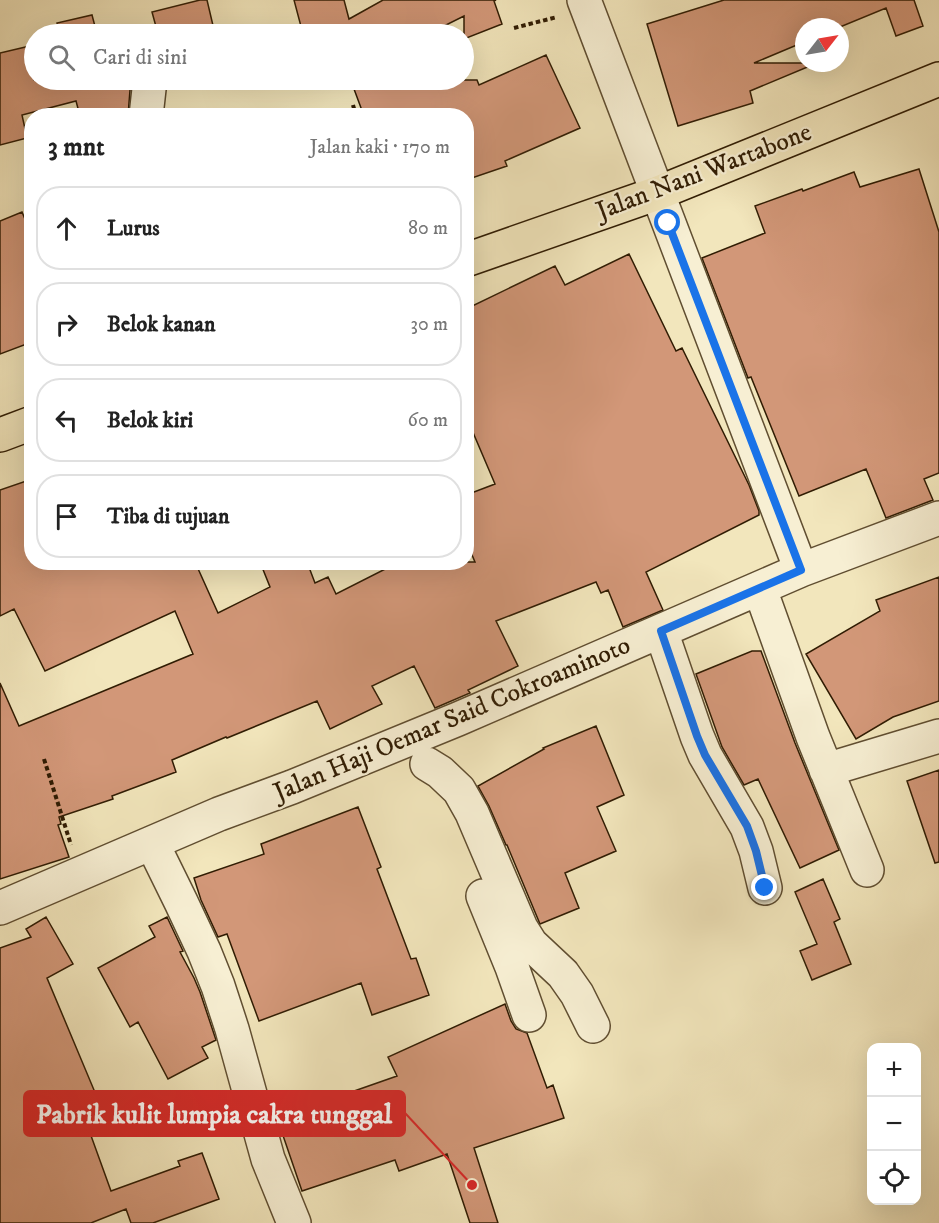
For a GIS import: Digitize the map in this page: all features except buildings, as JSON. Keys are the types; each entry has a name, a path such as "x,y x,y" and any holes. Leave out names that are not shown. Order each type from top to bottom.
{"main road":[{"name":"Jalan Nani Wartabone","path":"474,257 658,193 939,79"},
{"path":"0,435 24,426"}],"street":[{"path":"586,4 801,570"},
{"path":"147,108 149,90"},
{"name":"Jalan Haji Oemar Said Cokroaminoto","path":"0,908 219,814 292,787 420,751 661,631 801,570 939,518"},
{"path":"760,589 793,684 867,870"},
{"path":"661,631 705,755 747,826 765,888"},
{"path":"826,770 939,736"},
{"path":"420,751 443,797 512,967 529,1015"},
{"path":"420,751 459,790 472,813 521,928 531,944 563,974 577,994 593,1026"},
{"path":"152,843 204,951 218,986 268,1159 294,1223"}],"path":[{"path":"514,28 586,4"},
{"path":"44,759 80,874"}],"place":[{"name":"Pabrik kulit lumpia cakra tunggal","path":"472,1185"}],"route":[{"path":"668,223 801,570 661,631 705,755 747,826 765,888"}]}
